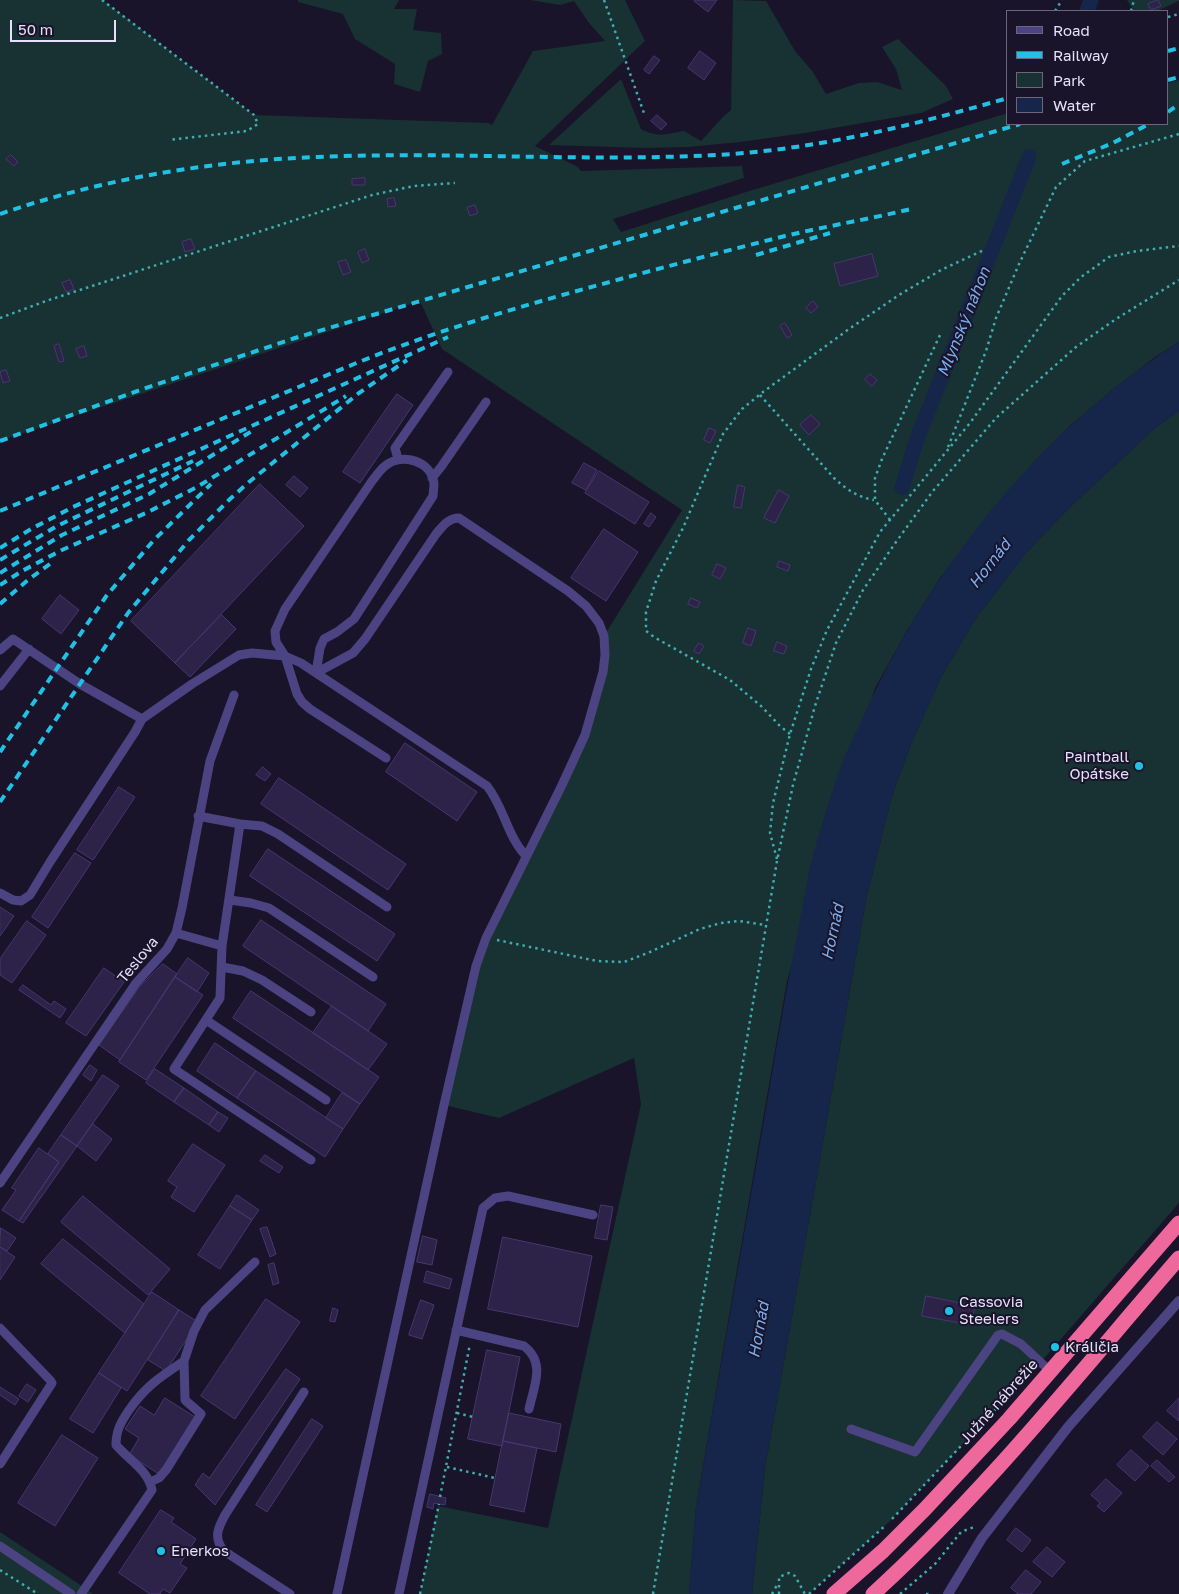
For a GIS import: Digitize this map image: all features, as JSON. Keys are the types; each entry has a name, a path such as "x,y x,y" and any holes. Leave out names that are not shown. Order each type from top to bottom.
{"highway":[{"name":"Južné nábrežie","path":"834,1594 926,1510 1009,1419 1179,1223"},
{"path":"873,1594 944,1525 996,1468 1179,1258"}],"street":[{"path":"948,1594 982,1538 1068,1427 1179,1301"}],"lane":[{"path":"398,459 395,448 448,372"},
{"path":"432,478 442,467 486,402"},
{"path":"316,673 320,648 324,639 337,632 354,618 433,496 434,483 429,472 422,464 410,459 398,459 385,466 372,481 285,609 274,632 276,642 285,656 297,694 302,702 386,758"},
{"path":"316,673 353,653 365,639 436,534 446,522 453,518 459,518 568,591 586,606 599,622 604,636 605,655 603,672 585,735 486,938 476,966 338,1594"},
{"path":"0,650 13,639 80,684 142,719"},
{"path":"0,686 29,649"},
{"path":"0,893 13,900 21,901 30,895 142,719 192,684 239,655 252,652 285,656 301,663 487,786 494,794 517,846 526,856"},
{"name":"Teslova","path":"0,1182 136,983 167,949 176,933 210,761 234,695"},
{"path":"198,816 262,826 278,834 387,907"},
{"path":"240,824 222,946 220,998 174,1069 311,1160"},
{"path":"230,900 250,902 269,908 373,977"},
{"path":"176,933 222,946"},
{"path":"222,967 243,971 262,980 311,1012"},
{"path":"206,1020 326,1100"},
{"path":"399,1594 483,1208 495,1198 508,1196 593,1215"},
{"path":"150,1482 159,1478 166,1470 202,1414 185,1400 184,1361 194,1331 205,1310 255,1262"},
{"path":"0,1328 52,1383 0,1464"},
{"path":"456,1330 524,1346 531,1352 537,1362 538,1371 529,1409"},
{"path":"851,1428 915,1452 998,1335 1002,1334 1021,1344 1050,1371"},
{"path":"81,1594 152,1490 150,1482 142,1470 116,1445 119,1425 141,1393 154,1381 184,1361"},
{"path":"290,1594 224,1551 219,1545 217,1533 225,1515 304,1392"},
{"path":"0,1546 71,1594"}],"path":[{"path":"102,0 254,115 258,124 246,131 169,140"},
{"path":"604,0 645,116"},
{"path":"946,451 986,351 996,318 1019,264 1056,187 1085,161 1179,134"},
{"path":"0,318 372,196 414,186 455,183"},
{"path":"777,860 770,833 773,802 790,734 811,669 827,630 874,542 970,423 1062,296 1081,277 1110,257 1137,251 1179,246"},
{"path":"790,734 730,680 654,638 646,631 646,612 656,581 683,528 723,434 742,410 849,329 899,295 941,270 984,250"},
{"path":"653,1594 663,1546 777,860 793,785 815,706 836,643 863,590 896,542 933,491 996,418 1076,347 1116,319 1179,280"},
{"path":"890,520 875,500 875,478 940,334"},
{"path":"760,395 834,478 862,498 875,500"},
{"path":"486,938 597,961 624,962 657,950 700,929 721,923 739,921 765,925"},
{"path":"440,1497 472,1334"},
{"path":"809,1594 888,1523 1012,1392"},
{"path":"456,1413 473,1417"},
{"path":"446,1467 496,1478"},
{"path":"420,1594 439,1504"},
{"path":"900,1594 935,1564 961,1532 976,1526"},
{"path":"0,1570 38,1594"},
{"path":"778,1594 779,1577 789,1573 795,1576 805,1594"},
{"path":"772,1594 778,1584"},
{"path":"926,1594 932,1594"}],"green space":[{"path":"0,0 103,0 254,115 488,123 492,125 533,51 605,41 589,23 574,1 560,5 530,0 625,0 645,41 535,146 578,167 581,171 742,166 744,178 613,219 621,232 1006,114 1006,125 1169,125 1169,83 1179,80 1179,342 1155,357 1111,391 1071,425 1035,461 989,514 940,578 908,629 875,688 787,981 696,1507 689,1594 420,1594 438,1506 548,1528 641,1104 634,1058 499,1118 444,1105 476,966 594,708 604,636 682,510 442,349 420,301 0,441"},
{"path":"298,0 399,0 394,9 417,9 413,30 441,33 442,54 428,61 420,92 394,84 395,64 355,39 343,14 298,2"},
{"path":"733,0 766,1 795,51 813,72 826,94 859,83 877,82 902,90 896,69 882,47 898,39 946,86 953,99 921,113 740,142 688,147 646,148 549,145 621,79 641,129 652,134 684,131 701,141 731,110"},
{"path":"1127,0 1179,0 1159,10 1133,10"},
{"path":"1179,411 1179,1203 1041,1362 888,1523 809,1594 752,1594 765,1468 866,900 892,796 911,744 941,677 976,618 1026,553 1068,509 1155,428"},
{"path":"0,1532 85,1588 93,1594 0,1594"}],"water":[{"name":"Hornád","path":"1179,342 1179,411 1155,428 1068,509 1026,553 976,618 941,677 911,744 892,796 866,900 765,1468 752,1594 689,1594 696,1507 789,977 813,857 830,797 843,761 887,668 918,613 953,560 992,510 1034,462 1079,418 1128,378"}],"building":[{"path":"695,0 717,0 708,12"},
{"path":"1158,0 1161,6 1151,10 1148,4"},
{"path":"700,51 716,63 704,80 688,68"},
{"path":"654,56 660,60 649,74 644,70"},
{"path":"657,115 667,124 661,130 651,121"},
{"path":"11,155 18,162 14,166 6,159"},
{"path":"365,178 365,185 352,185 352,179"},
{"path":"394,198 396,206 388,207 387,199"},
{"path":"475,205 478,213 470,216 467,208"},
{"path":"191,239 195,249 185,252 182,242"},
{"path":"365,249 369,260 362,263 358,252"},
{"path":"872,254 878,276 840,286 834,264"},
{"path":"346,260 351,272 343,275 338,262"},
{"path":"70,280 74,289 66,292 62,283"},
{"path":"813,301 818,307 811,313 806,308"},
{"path":"785,323 792,335 787,338 780,326"},
{"path":"59,344 64,361 59,362 54,346"},
{"path":"84,346 87,356 80,358 76,349"},
{"path":"6,370 10,381 3,383 0,372"},
{"path":"870,374 877,380 872,386 865,380"},
{"path":"397,394 413,405 360,483 343,472"},
{"path":"811,415 820,424 809,435 800,425"},
{"path":"709,428 716,431 710,443 704,440"},
{"path":"584,463 597,470 586,490 572,483"},
{"path":"599,471 649,502 635,524 585,493"},
{"path":"294,476 308,488 300,497 286,485"},
{"path":"260,484 304,526 175,663 131,621"},
{"path":"738,485 745,487 741,508 734,507"},
{"path":"779,490 789,496 775,523 764,518"},
{"path":"651,513 656,517 649,527 644,524"},
{"path":"604,529 638,552 606,601 571,578"},
{"path":"779,561 790,565 788,571 777,567"},
{"path":"717,564 726,568 720,579 712,575"},
{"path":"60,595 79,610 61,634 42,619"},
{"path":"691,598 700,602 697,608 688,604"},
{"path":"222,615 236,629 190,677 175,663"},
{"path":"748,628 756,631 751,646 743,643"},
{"path":"777,642 787,646 784,654 774,651"},
{"path":"699,643 704,646 699,654 694,651"},
{"path":"405,743 477,792 457,821 386,772"},
{"path":"263,767 271,774 265,781 256,775"},
{"path":"279,778 406,864 388,890 261,804"},
{"path":"119,787 135,797 93,860 77,850"},
{"path":"268,849 395,934 377,961 250,876"},
{"path":"75,853 91,863 48,928 32,917"},
{"path":"0,907 14,916 0,936"},
{"path":"261,920 386,1004 368,1031 243,946"},
{"path":"27,921 46,935 12,983 0,975 0,959"},
{"path":"188,958 209,973 197,992 175,977"},
{"path":"163,964 177,974 120,1060 99,1045 140,986"},
{"path":"104,968 124,982 86,1036 66,1023"},
{"path":"175,977 203,995 146,1080 119,1062"},
{"path":"23,985 51,1005 54,1001 66,1009 60,1018 19,990"},
{"path":"251,991 379,1077 360,1104 233,1018"},
{"path":"332,1006 387,1044 368,1070 313,1033"},
{"path":"215,1043 256,1071 237,1098 197,1071"},
{"path":"90,1065 97,1070 91,1081 83,1075"},
{"path":"155,1069 184,1088 174,1102 146,1083"},
{"path":"256,1071 343,1129 325,1157 237,1098"},
{"path":"103,1075 119,1086 77,1146 61,1135"},
{"path":"184,1088 218,1112 209,1125 174,1102"},
{"path":"342,1093 360,1104 343,1129 326,1118"},
{"path":"218,1112 228,1118 219,1132 209,1125"},
{"path":"93,1124 112,1139 96,1161 77,1146"},
{"path":"61,1135 77,1146 23,1223 19,1221 59,1162 48,1154"},
{"path":"193,1144 225,1165 194,1212 171,1197 177,1187 168,1181"},
{"path":"39,1148 59,1162 19,1221 2,1210 16,1190 12,1188"},
{"path":"265,1155 283,1167 279,1173 260,1161"},
{"path":"237,1195 259,1210 252,1220 230,1206"},
{"path":"83,1196 170,1269 148,1295 61,1222"},
{"path":"601,1205 613,1207 607,1240 595,1238"},
{"path":"230,1206 252,1220 220,1269 198,1255"},
{"path":"267,1227 276,1254 270,1257 260,1229"},
{"path":"1,1228 16,1238 7,1251 0,1247"},
{"path":"423,1236 437,1240 432,1265 417,1262"},
{"path":"503,1237 592,1256 578,1327 488,1309"},
{"path":"63,1239 144,1304 125,1333 41,1264"},
{"path":"0,1247 15,1257 0,1280"},
{"path":"274,1263 279,1283 273,1285 268,1265"},
{"path":"427,1271 452,1279 449,1289 424,1282"},
{"path":"152,1292 179,1310 127,1391 99,1373"},
{"name":"Cassovia Steelers","path":"926,1296 975,1306 971,1325 922,1316"},
{"path":"266,1299 300,1322 235,1419 201,1396"},
{"path":"421,1300 434,1305 422,1339 409,1335"},
{"path":"333,1308 338,1310 335,1322 330,1321"},
{"path":"179,1310 198,1322 166,1371 148,1360"},
{"path":"487,1350 520,1357 502,1446 468,1439"},
{"path":"286,1369 300,1379 215,1505 195,1485 203,1473 209,1478"},
{"path":"99,1373 121,1388 93,1433 70,1419"},
{"path":"27,1384 36,1390 28,1402 19,1396"},
{"path":"0,1387 19,1399 15,1405 0,1395"},
{"path":"165,1398 195,1417 159,1474 129,1455 139,1438 125,1429 140,1406 154,1415"},
{"path":"1179,1398 1179,1421 1167,1411"},
{"path":"509,1413 561,1424 556,1452 503,1441"},
{"path":"312,1419 323,1426 267,1512 256,1505"},
{"path":"1157,1422 1177,1439 1163,1455 1143,1437"},
{"path":"62,1435 98,1458 55,1526 18,1503"},
{"path":"503,1441 537,1448 524,1512 490,1505"},
{"path":"1131,1450 1149,1466 1135,1481 1117,1465"},
{"path":"1157,1460 1175,1477 1169,1482 1151,1466"},
{"path":"1106,1479 1122,1493 1104,1512 1097,1506 1100,1503 1091,1495"},
{"path":"430,1494 446,1498 445,1505 434,1503 433,1509 427,1507"},
{"name":"Enerkos","path":"161,1510 174,1518 171,1522 196,1539 180,1564 187,1568 170,1593 163,1589 160,1594 150,1594 119,1573"},
{"path":"1016,1528 1031,1540 1022,1552 1007,1540"},
{"path":"1047,1547 1065,1562 1052,1577 1033,1562"},
{"path":"1026,1570 1041,1582 1031,1594 1018,1594 1011,1588"}],"waterway":[{"name":"Mlynský náhon","path":"1087,10 1091,0"},
{"name":"Mlynský náhon","path":"902,487 917,439 1029,157"}],"railway":[{"path":"1169,51 1179,48"},
{"path":"1169,80 1179,77"},
{"path":"0,214 77,191 156,174 277,159 421,155 628,157 767,151 872,133 1006,99"},
{"path":"1169,111 1179,104"},
{"path":"0,441 140,390 295,338 1017,125"},
{"path":"1062,164 1113,143 1147,125"},
{"path":"0,511 354,364 455,327 559,296 726,251 801,232 911,209"},
{"path":"756,255 830,233"},
{"path":"0,548 73,507 448,337"},
{"path":"0,802 128,613 189,540 249,482 359,393 407,360"},
{"path":"0,585 62,550 148,512 197,487 346,396"},
{"path":"0,573 62,535 149,494 252,431"},
{"path":"0,560 57,526 193,461"},
{"path":"0,752 107,595 153,541 211,484"},
{"path":"0,604 54,561"}],"place":[{"name":"Paintball Opátske","path":"1139,766"},
{"name":"Cassovia Steelers","path":"949,1311"},
{"name":"Králičia","path":"1055,1347"},
{"name":"Enerkos","path":"161,1551"}]}
